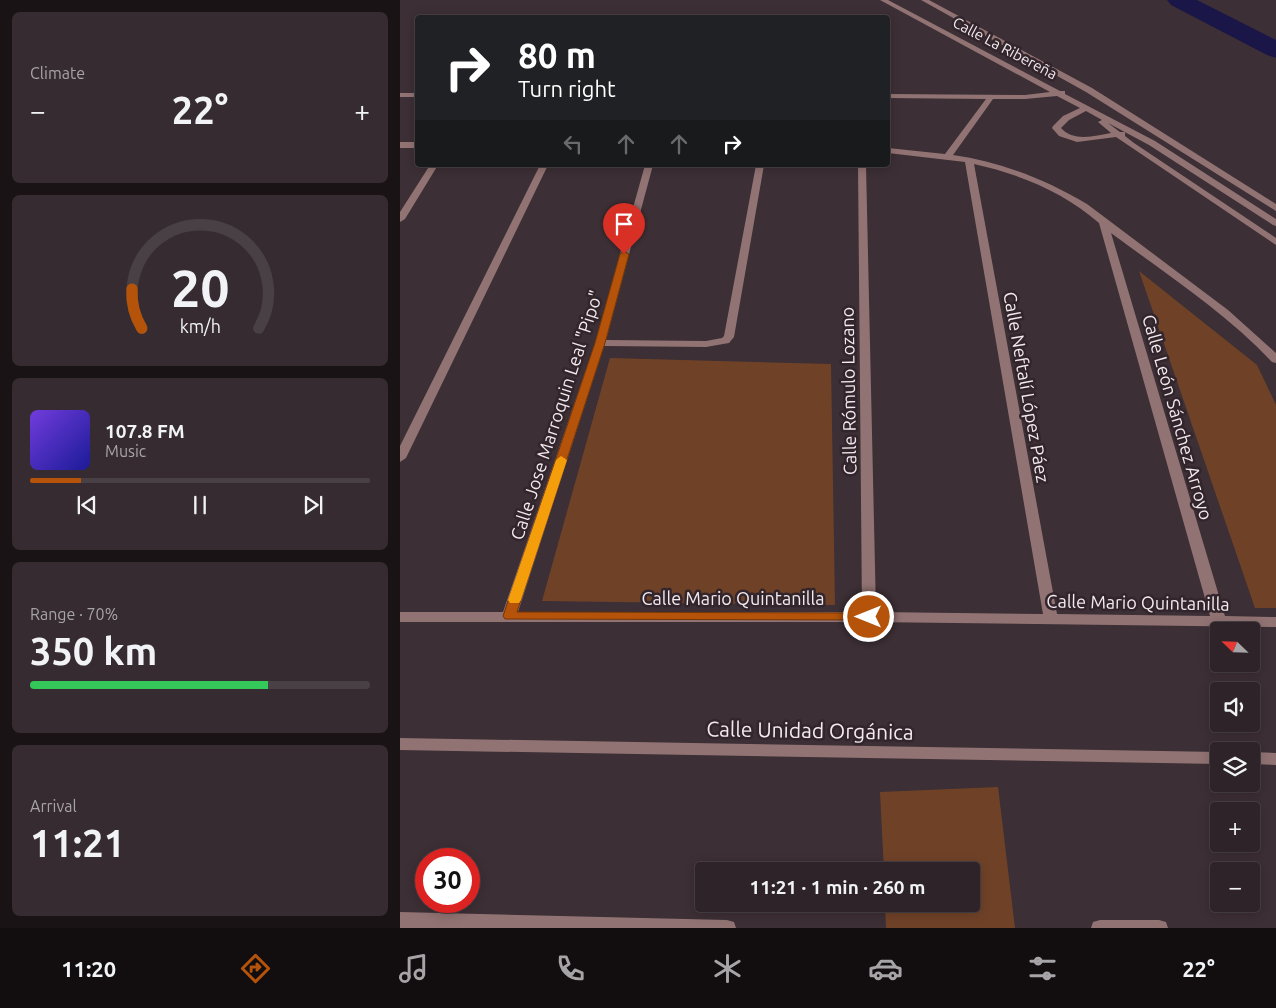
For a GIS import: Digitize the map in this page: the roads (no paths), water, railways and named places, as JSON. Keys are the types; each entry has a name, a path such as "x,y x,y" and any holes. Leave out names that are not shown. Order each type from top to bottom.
{"street":[{"path":"886,1 903,0"},
{"name":"Calle La Ribereña","path":"924,0 1089,90 1276,208"},
{"name":"Calle La Ribereña","path":"886,1 1061,93 1085,108 1134,132 1276,223"},
{"path":"890,96 1036,97 1089,90"},
{"path":"400,95 415,95"},
{"path":"948,156 991,97"},
{"path":"1085,108 1066,118 1056,128 1060,134 1071,138 1087,139 1134,132"},
{"path":"1099,115 1100,120 1118,135 1276,242"},
{"path":"400,145 415,145"},
{"path":"890,151 948,156 969,160 1002,168 1053,188 1081,204 1257,338 1276,360"},
{"name":"Calle Neftalí López Páez","path":"969,160 1051,620"},
{"path":"400,219 433,167"},
{"path":"400,458 543,167"},
{"name":"Calle Jose Marroquin Leal \"Pipo\"","path":"509,616 600,343 647,167"},
{"path":"600,343 706,344 725,341 730,337 760,167"},
{"name":"Calle Rómulo Lozano","path":"862,167 869,617"},
{"path":"1223,207 1265,216"},
{"name":"Calle León Sánchez Arroyo","path":"1104,222 1219,622"},
{"name":"Calle Mario Quintanilla","path":"400,617 869,617 1219,622"},
{"name":"Calle Mario Quintanilla","path":"1260,622 1276,622"},
{"name":"Calle Unidad Orgánica","path":"400,744 1210,758"},
{"path":"1260,758 1276,759"},
{"path":"400,920 727,928"},
{"path":"1100,928 1158,928"}],"waterway":[{"path":"1179,0 1276,50"}]}
